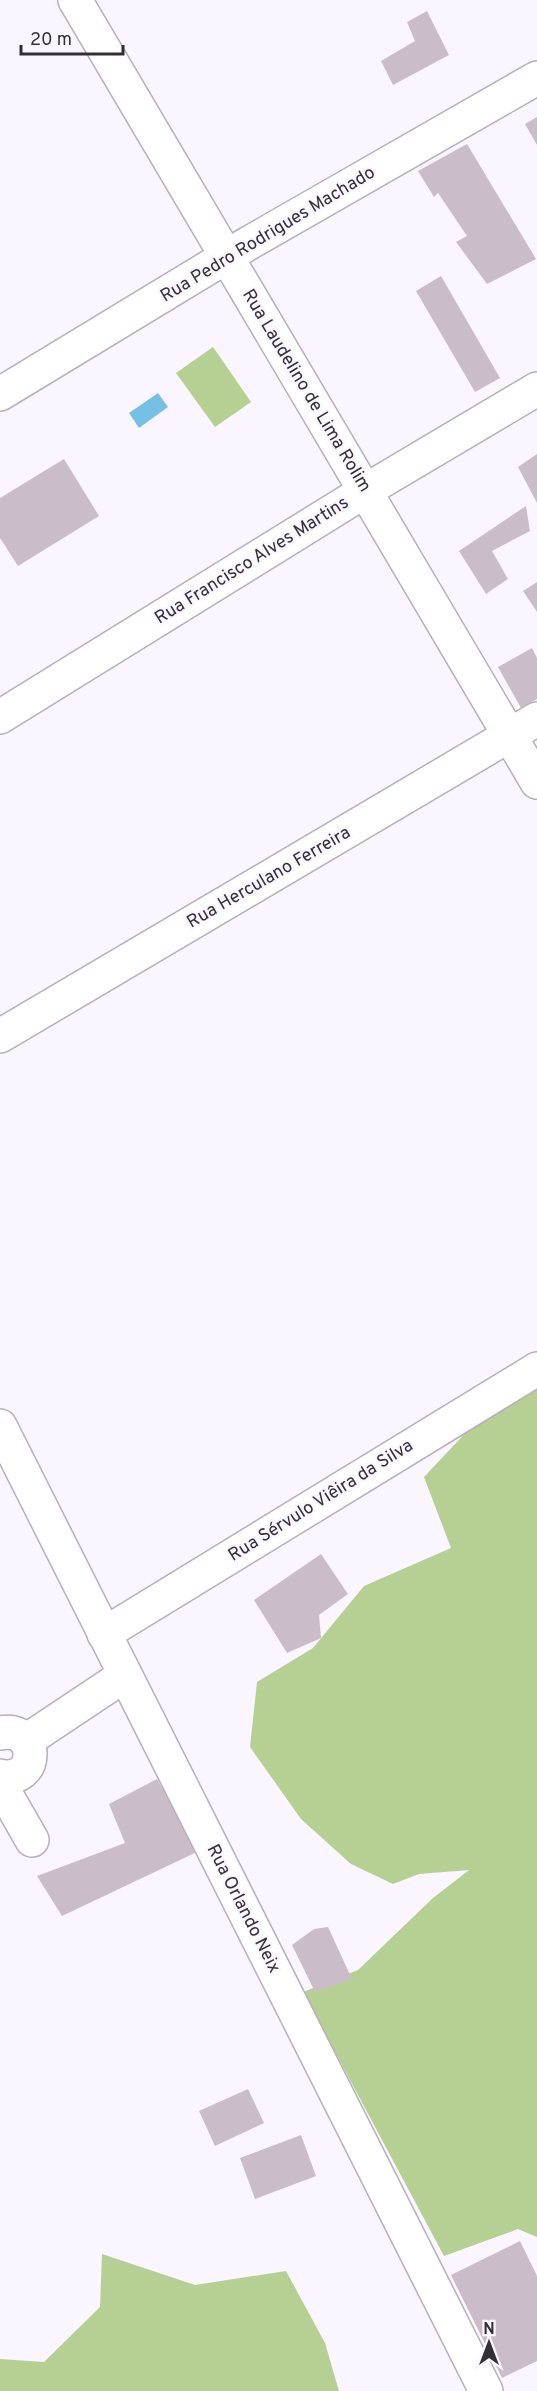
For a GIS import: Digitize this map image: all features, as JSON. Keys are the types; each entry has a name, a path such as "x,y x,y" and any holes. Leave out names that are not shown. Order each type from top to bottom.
{"street":[{"name":"Rua Laudelino de Lima Rolim","path":"75,0 365,490 524,727 537,782"},
{"name":"Rua Pedro Rodrigues Machado","path":"0,394 227,258 537,78"},
{"name":"Rua Francisco Alves Martins","path":"0,717 365,490 537,389"},
{"name":"Rua Herculano Ferreira","path":"0,1036 524,727"},
{"name":"Rua Sérvulo Viêira da Silva","path":"105,1634 537,1369"},
{"name":"Rua Orlando Neix","path":"0,1426 486,2391"},
{"path":"0,1776 13,1777 25,1769 30,1755 13,1737 125,1675"},
{"path":"0,1784 32,1840"}],"green space":[{"path":"213,347 251,402 215,427 176,373"},
{"path":"537,1382 537,2237 518,2229 444,2256 303,1992 358,1970 433,1898 469,1870 419,1874 393,1884 351,1864 301,1819 250,1747 257,1682 313,1648 364,1586 451,1548 424,1477 487,1410"},
{"path":"102,2254 195,2285 286,2271 325,2343 339,2391 0,2391 0,2359 44,2362 100,2307"}],"water":[{"path":"158,393 168,407 139,428 129,413"}],"building":[{"path":"427,11 449,55 393,85 381,61 415,41 407,22"},
{"path":"537,117 537,145 525,124"},
{"path":"467,144 536,259 487,284 456,242 467,236 438,193 434,197 418,171"},
{"path":"441,276 500,378 475,392 416,291"},
{"path":"537,454 537,503 518,467"},
{"path":"64,459 99,516 18,566 0,538 0,498"},
{"path":"526,506 530,531 492,551 508,579 486,594 459,551"},
{"path":"537,582 537,612 523,591"},
{"path":"532,648 537,658 537,699 521,708 498,667"},
{"path":"321,1554 348,1594 319,1615 321,1638 287,1653 254,1600"},
{"path":"157,1779 199,1851 62,1916 37,1876 125,1843 109,1804"},
{"path":"328,1927 352,1979 315,1992 292,1945 314,1929"},
{"path":"248,2089 264,2123 215,2146 199,2111"},
{"path":"301,2135 316,2176 255,2199 240,2158"},
{"path":"520,2241 537,2276 537,2361 502,2378 451,2275"}]}
